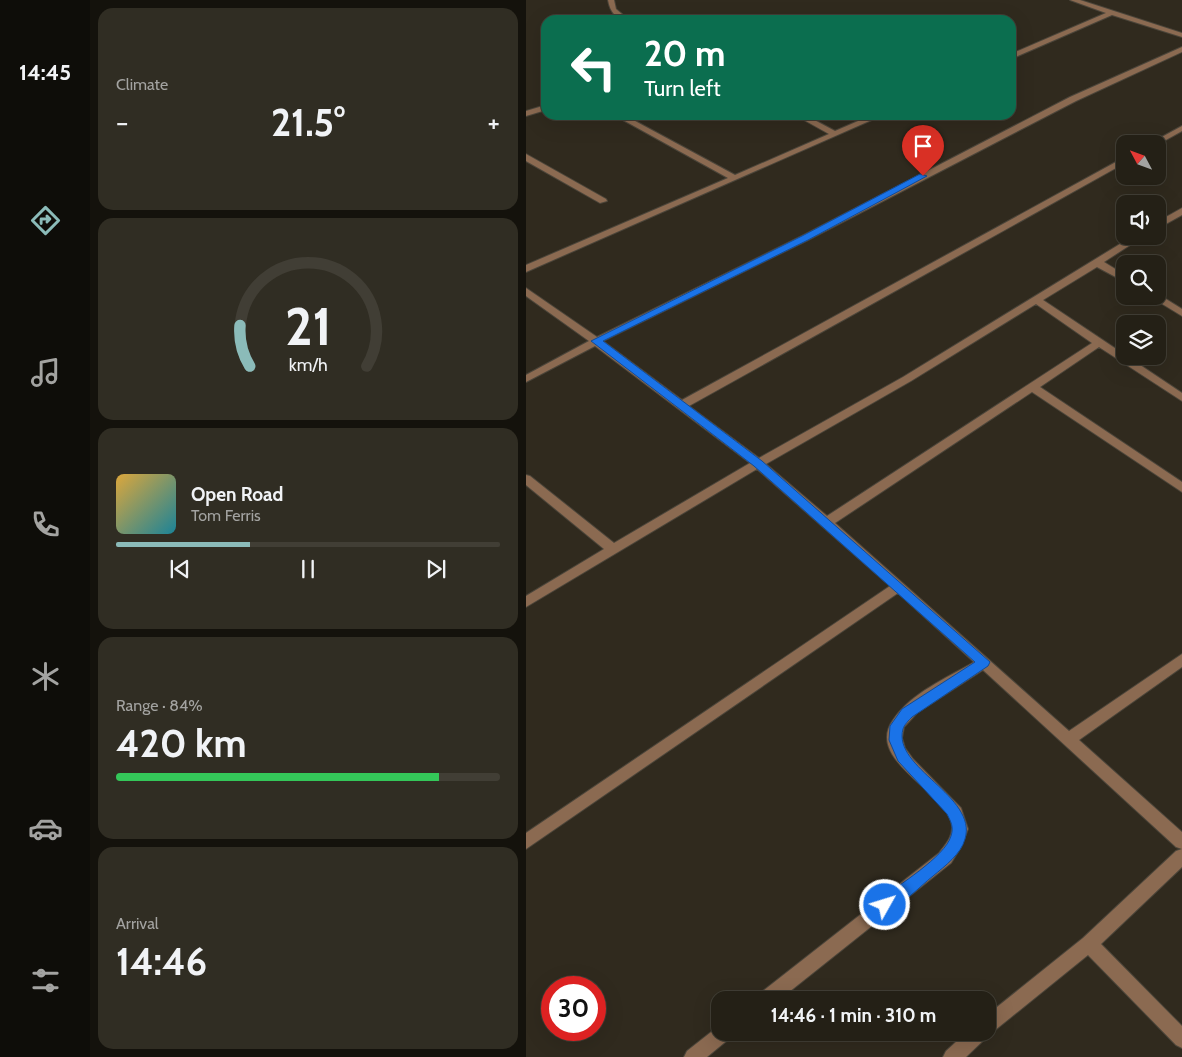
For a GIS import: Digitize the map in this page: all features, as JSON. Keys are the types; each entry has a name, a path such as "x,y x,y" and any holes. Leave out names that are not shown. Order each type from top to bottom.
{"street":[{"path":"611,0 613,10 619,15"},
{"path":"1073,0 1182,35"},
{"path":"1016,55 1112,12"},
{"path":"526,379 596,341 805,238 1023,124 1182,49"},
{"path":"526,114 541,109"},
{"path":"627,120 735,178"},
{"path":"808,120 835,134"},
{"path":"526,269 867,120"},
{"path":"1166,137 1182,128"},
{"path":"526,157 603,201"},
{"path":"682,405 1116,164"},
{"path":"1166,221 1182,211"},
{"path":"526,602 758,463 907,379 1125,245"},
{"path":"1096,262 1116,274"},
{"path":"526,291 596,341 758,463 899,586 1182,842"},
{"path":"1036,300 1182,398"},
{"path":"1166,301 1179,307"},
{"path":"826,523 1099,343"},
{"path":"1032,387 1182,488"},
{"path":"526,479 614,550"},
{"path":"526,842 899,586"},
{"path":"1068,740 1182,659"},
{"path":"776,991 945,858 958,839 960,823 952,810 902,756 896,740 896,726 907,713 984,662"},
{"path":"996,1020 1089,944 1182,856"},
{"path":"1089,944 1182,1039"},
{"path":"693,1057 713,1041"},
{"path":"952,1057 971,1041"}],"route":[{"path":"885,905 945,858 958,839 960,823 952,810 902,756 896,740 896,726 907,713 984,662 758,463 596,341 805,238 923,176"}]}
